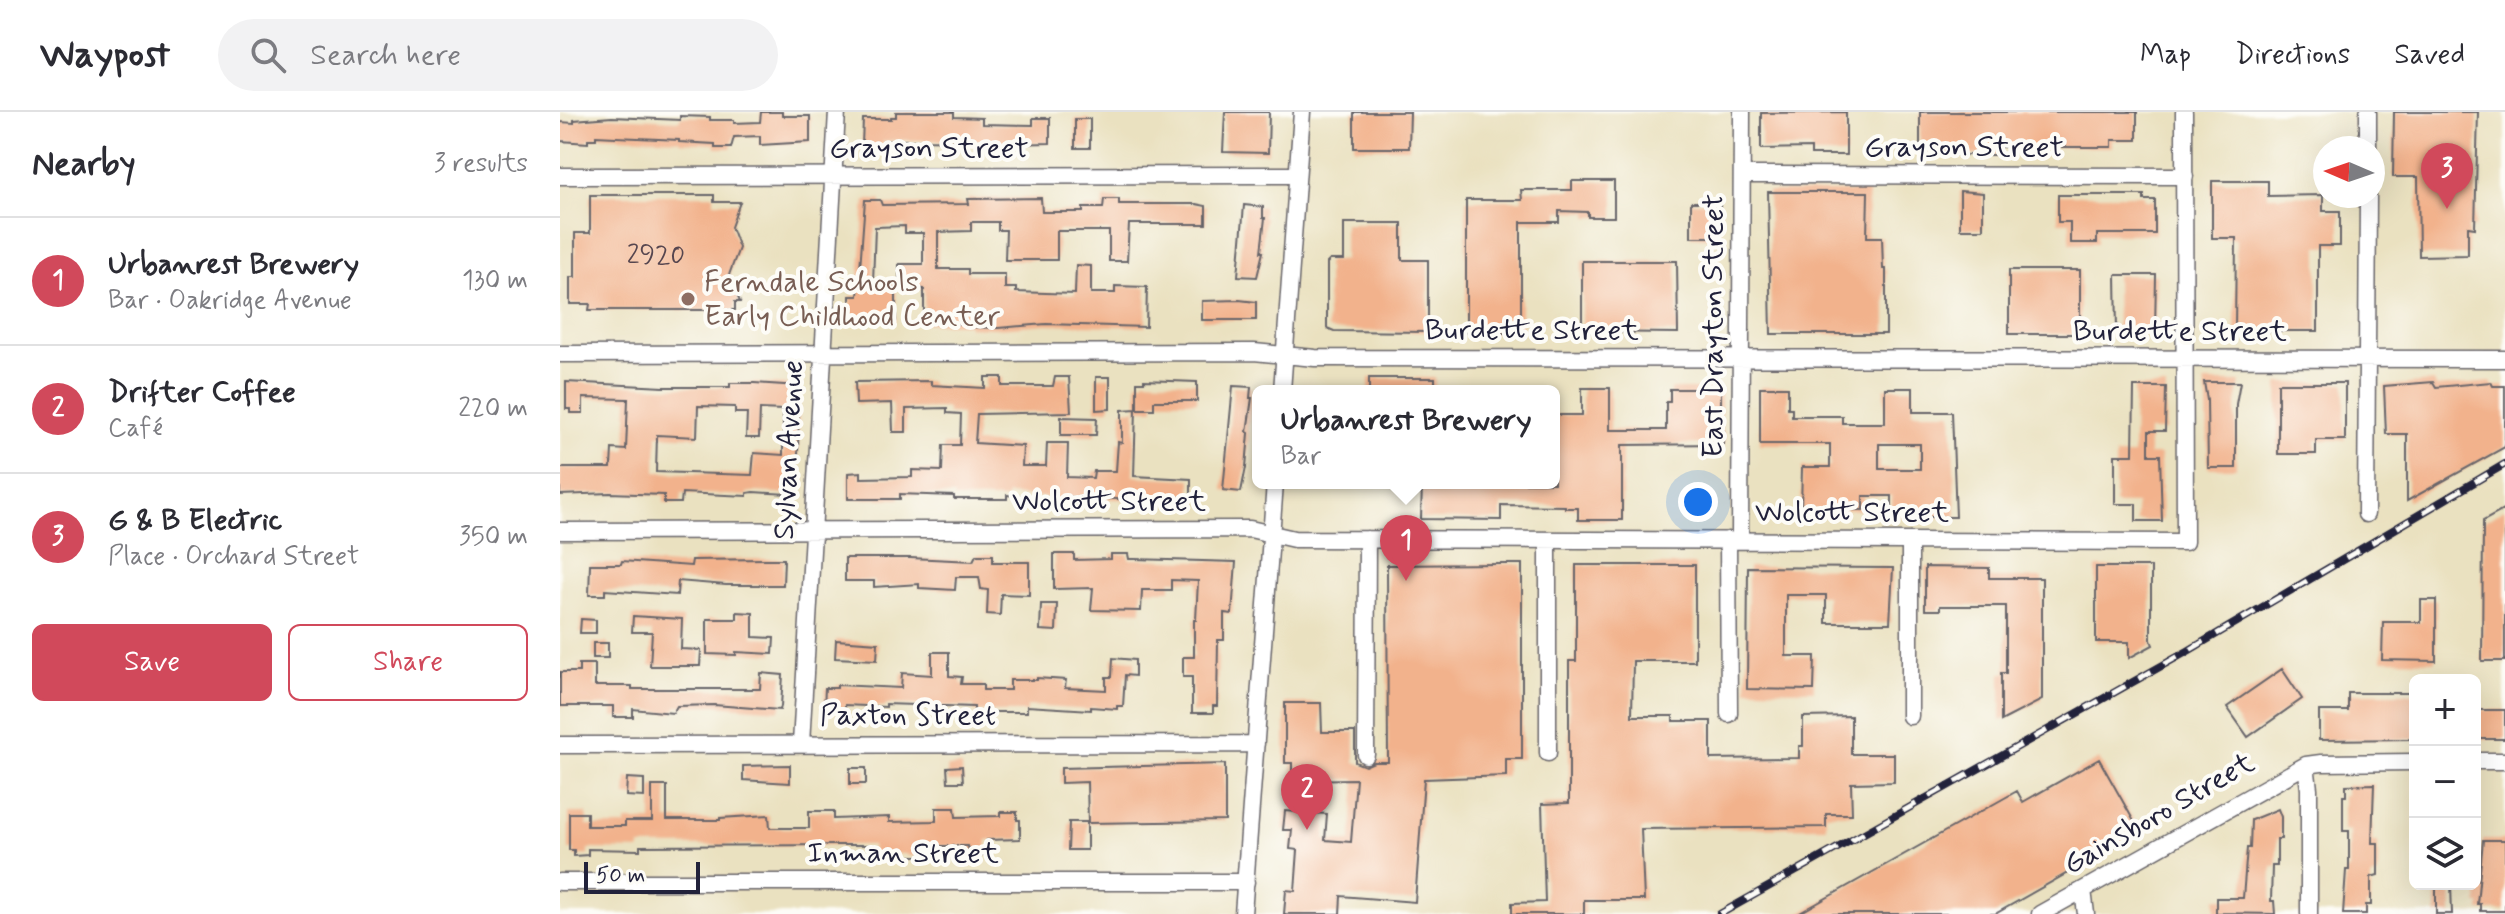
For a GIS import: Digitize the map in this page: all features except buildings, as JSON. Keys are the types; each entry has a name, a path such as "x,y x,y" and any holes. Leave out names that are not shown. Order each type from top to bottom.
{"street":[{"name":"Sylvan Avenue","path":"801,744 837,112"},
{"path":"1282,385 1302,112"},
{"name":"East Drayton Street","path":"1729,714 1741,358 1742,112"},
{"path":"2184,112 2184,358"},
{"path":"2368,112 2368,136"},
{"name":"Grayson Street","path":"560,176 1297,175"},
{"name":"Grayson Street","path":"1742,175 2185,176"},
{"path":"2366,514 2368,208"},
{"name":"Burdette Street","path":"560,354 1254,352 1307,358 2505,359"},
{"name":"Wolcott Street","path":"560,531 1243,529 1294,539 2185,542 2184,358"},
{"path":"1243,914 1275,489"},
{"path":"1366,755 1367,539"},
{"path":"1548,540 1548,753"},
{"path":"1910,541 1910,716"},
{"name":"Paxton Street","path":"560,745 1256,744"},
{"path":"2481,761 2505,761"},
{"path":"2309,914 2309,789 2306,765 2409,762"},
{"name":"Gainsboro Street","path":"2040,914 2306,765"},
{"name":"Inman Street","path":"560,882 1246,882"},
{"path":"2083,890 2086,914"}],"railway":[{"path":"1720,914 2188,651 2505,464"}],"place":[{"name":"G & B Electric","path":"2447,209"},
{"name":"Ferndale Schools Early Childhood Center","path":"688,299"},
{"name":"Urbanrest Brewery","path":"1406,581"},
{"name":"Drifter Coffee","path":"1307,830"}]}
